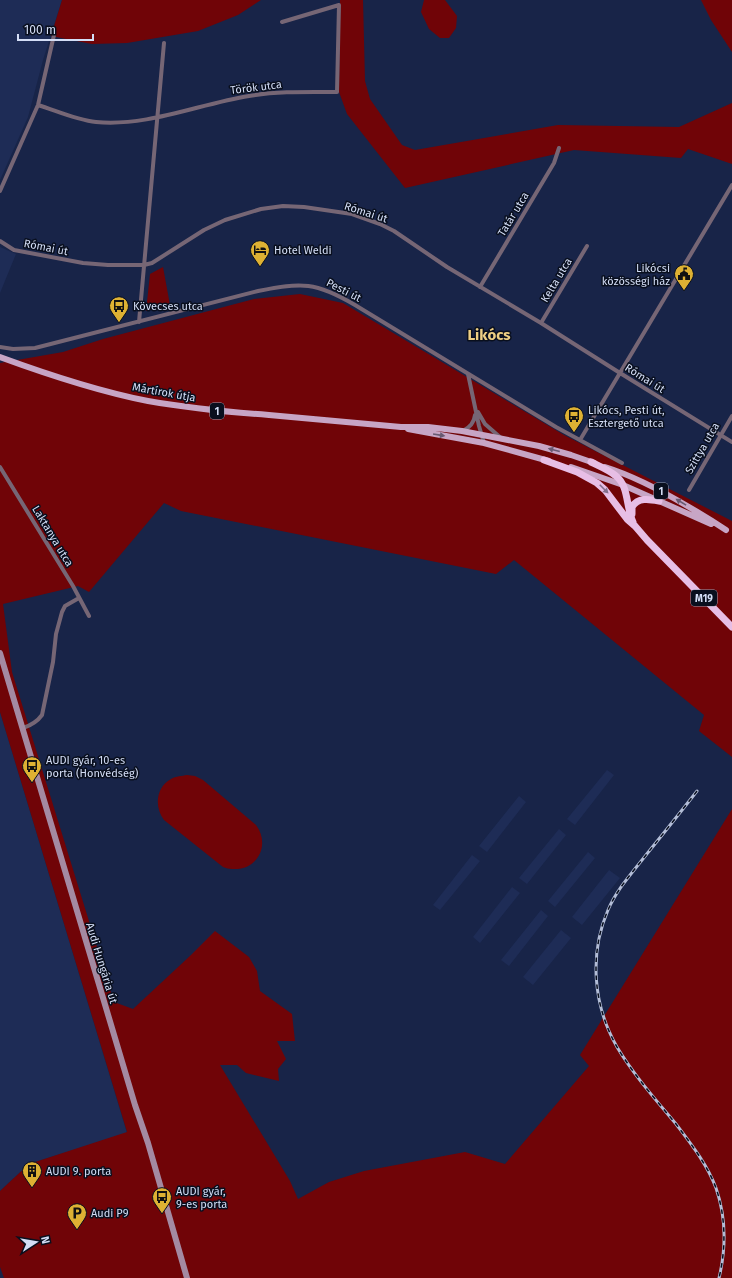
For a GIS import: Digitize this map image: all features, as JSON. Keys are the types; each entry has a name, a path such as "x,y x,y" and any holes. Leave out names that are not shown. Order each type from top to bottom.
{"highway":[{"path":"544,460 577,472 597,483 605,490 627,519 635,526"},
{"path":"591,462 617,476 623,485 628,508 635,526"},
{"path":"635,526 632,514 633,504 639,500 645,499 659,501"},
{"name":"M19","path":"635,526 732,627"}],"main road":[{"name":"Mártírok útja","path":"0,358 86,386 176,406 401,427"},
{"name":"1","path":"401,427 428,427 462,431 539,446 571,455 636,478 674,498 732,534"},
{"name":"1","path":"401,427 418,432 484,444 580,469 623,485 726,530"}],"street":[{"name":"Török utca","path":"38,105 74,118 96,122 121,123 158,117 250,96 284,92 337,92 339,6 282,22"},
{"path":"0,191 38,105 54,35"},
{"path":"139,322 164,43"},
{"name":"Tatár utca","path":"480,287 554,163 559,148"},
{"path":"580,440 732,185"},
{"name":"Római út","path":"0,241 14,250 71,262 108,265 144,265 152,263 204,230 225,220 261,209 283,206 304,207 352,214 380,224 394,231 447,267 541,323 620,374 732,442"},
{"name":"Kelta utca","path":"541,323 587,246"},
{"name":"Pesti út","path":"0,347 13,349 35,348 258,291 283,286 305,285 316,287 327,290 350,302 550,423 622,463"},
{"path":"468,374 484,444"},
{"path":"462,431 470,427 474,422 475,406"},
{"path":"475,406 485,424 502,439"},
{"name":"Szittya utca","path":"689,490 732,416"},
{"name":"Laktanya utca","path":"0,467 89,616"},
{"path":"23,728 35,723 42,715 53,662 56,634 62,612 65,606 79,598"},
{"name":"Audi Hungária út","path":"0,653 57,848 135,1105 148,1143 187,1278"}],"shaded area":[{"path":"0,0 62,0 43,60 28,117 0,180"},
{"path":"62,0 261,0 238,15 198,31 127,43 92,44 51,36"},
{"path":"340,0 363,0 365,81 370,99 402,145 415,150 558,125 679,127 732,103 732,164 688,149 681,158 574,150 405,188 347,114 339,92"},
{"path":"424,0 445,0 457,16 456,28 449,38 440,38 429,29 421,12"},
{"path":"701,0 732,0 732,52 711,20"},
{"path":"0,247 16,254 0,293"},
{"path":"163,267 170,305 146,311 150,274"},
{"path":"300,294 343,303 564,435 732,521 732,757 699,731 704,715 514,560 496,574 181,511 164,503 89,592 78,586 3,604 12,672 114,1002 133,1009 215,931 249,957 257,971 260,991 292,1014 295,1041 277,1041 286,1059 278,1069 279,1081 246,1073 237,1065 220,1065 290,1181 298,1199 329,1182 364,1171 465,1152 505,1164 589,1066 580,1055 732,809 732,1278 4,1278 0,1267 0,1191 29,1164 127,1132 0,712 0,363 63,352 103,339 254,299"},
{"path":"0,712 127,1133 29,1164 0,1191"},
{"path":"607,770 614,775 575,825 567,819"},
{"path":"187,775 195,776 203,780 256,825 260,833 262,848 255,861 241,869 229,869 223,867 164,820 158,803 158,798 162,787 171,779"},
{"path":"519,796 526,802 487,852 479,846"},
{"path":"559,829 566,835 527,884 519,878"},
{"path":"588,852 595,858 555,907 548,901"},
{"path":"472,855 480,861 440,910 433,905"},
{"path":"609,870 620,878 582,925 572,917"},
{"path":"512,887 520,893 480,943 473,937"},
{"path":"541,910 548,916 509,966 501,960"},
{"path":"561,930 571,938 533,985 523,977"}],"railway":[{"path":"697,791 625,881 612,902 602,927 598,944 596,979 603,1014 617,1047 637,1077 693,1147 703,1162 716,1188 722,1210 724,1233 723,1256 719,1278"}],"place":[{"name":"Hotel Weldi","path":"260,267"},
{"name":"Likócsi közösségi ház","path":"684,291"},
{"name":"Kövecses utca","path":"119,323"},
{"name":"Likócs, Pesti út, Esztergető utca","path":"574,433"},
{"name":"AUDI gyár, 10-es porta (Honvédség)","path":"32,783"},
{"name":"AUDI 9. porta","path":"32,1188"},
{"name":"AUDI gyár, 9-es porta","path":"162,1214"},
{"name":"Audi P9","path":"77,1230"}],"district":[{"name":"Likócs","path":"489,335"}]}
